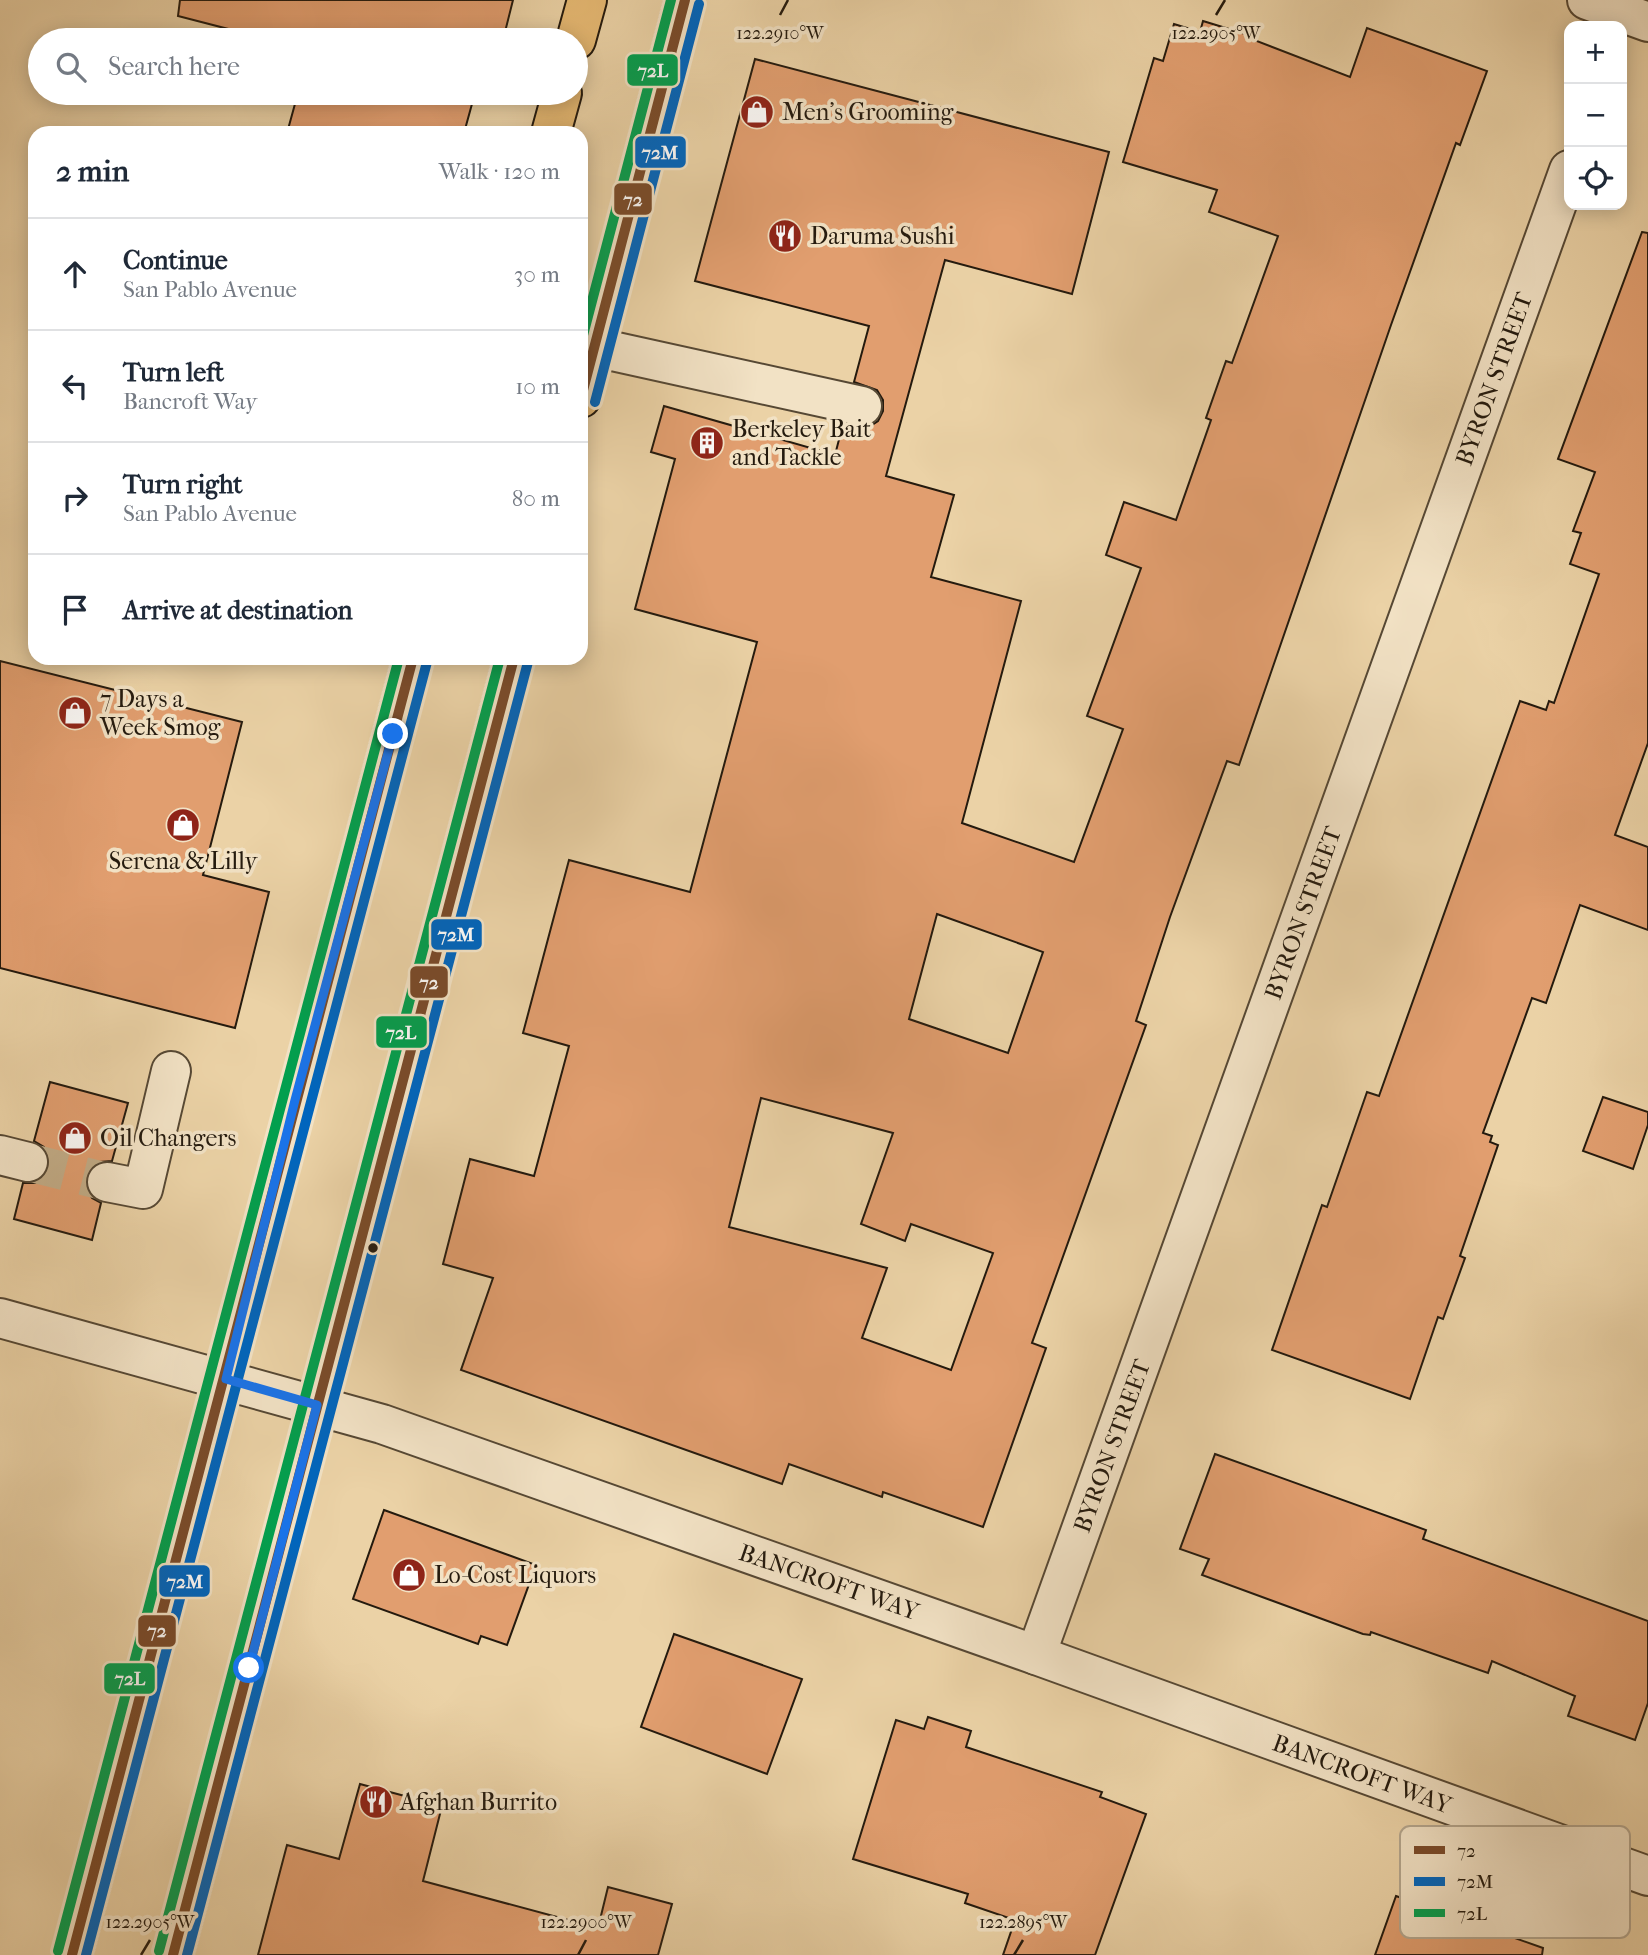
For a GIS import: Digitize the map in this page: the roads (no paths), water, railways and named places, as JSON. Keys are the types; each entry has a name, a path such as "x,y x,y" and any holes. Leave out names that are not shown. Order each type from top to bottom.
{"main road":[{"path":"579,28 587,0"},
{"path":"588,371 685,0"},
{"path":"553,126 559,105"},
{"path":"72,1955 226,1379 295,1100 411,665"},
{"path":"173,1955 512,665"}],"street":[{"path":"1587,0 1630,15"},
{"name":"BYRON STREET","path":"1036,1655 1564,184"},
{"path":"594,347 862,406"},
{"path":"107,1182 143,1189 171,1071"},
{"name":"BANCROFT WAY","path":"0,1318 226,1379 395,1429 1036,1655 1510,1826"},
{"name":"BANCROFT WAY","path":"1630,1870 1648,1876"}],"tunnel":[{"path":"28,1162 107,1182"}],"place":[{"name":"Men’s Grooming","path":"757,112"},
{"name":"Daruma Sushi","path":"785,236"},
{"name":"Berkeley Bait and Tackle","path":"707,443"},
{"name":"7 Days a Week Smog","path":"75,713"},
{"name":"Serena & Lilly","path":"183,825"},
{"name":"Oil Changers","path":"75,1138"},
{"name":"Lo-Cost Liquors","path":"409,1575"},
{"name":"Afghan Burrito","path":"376,1802"}]}
